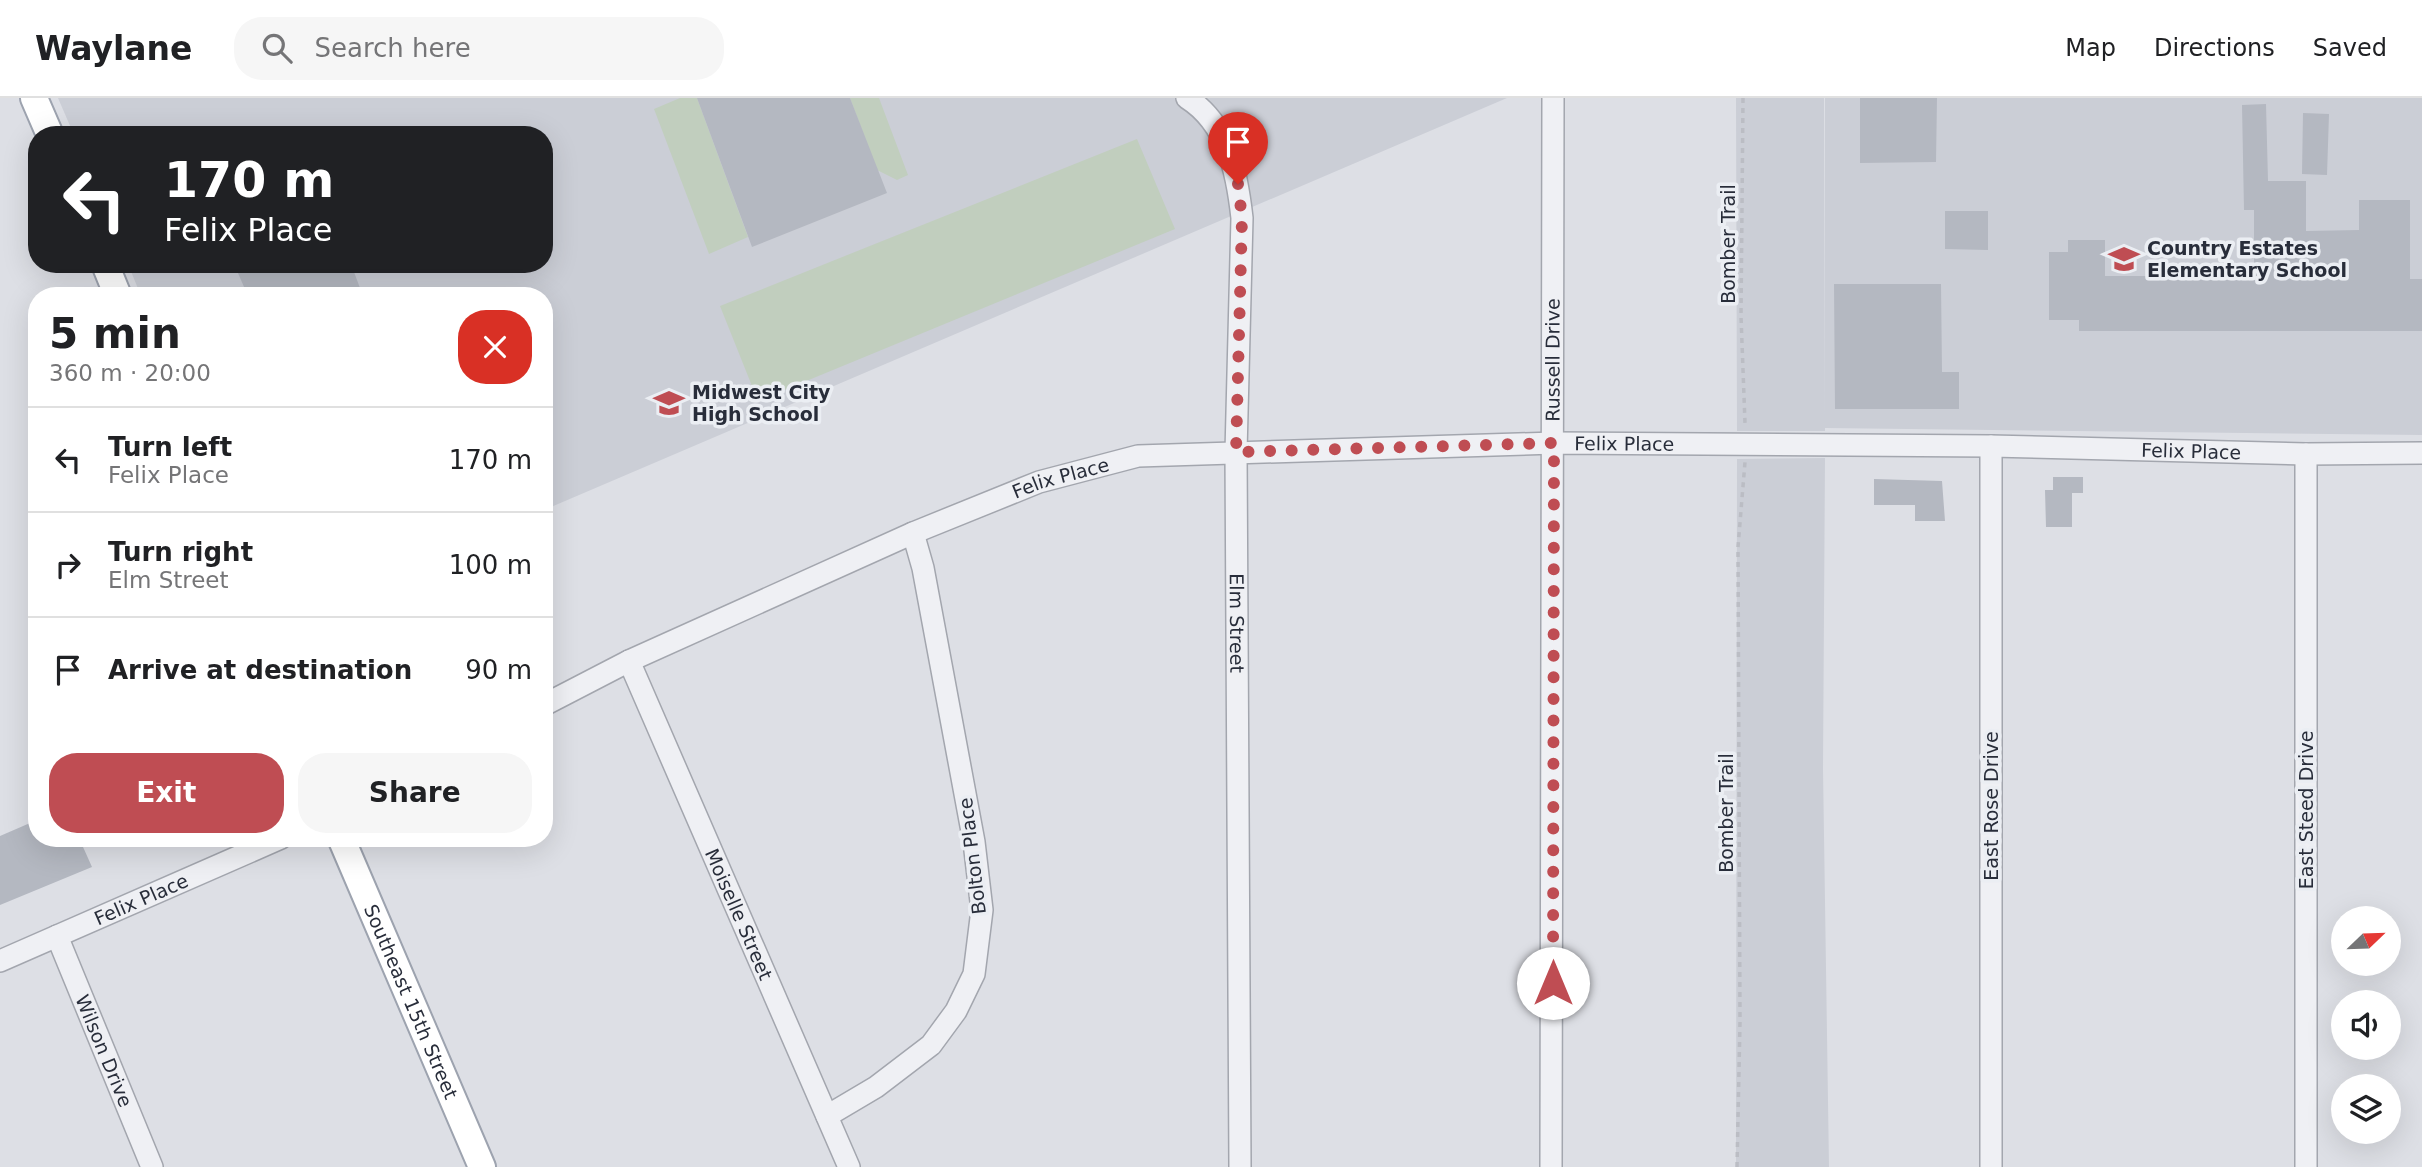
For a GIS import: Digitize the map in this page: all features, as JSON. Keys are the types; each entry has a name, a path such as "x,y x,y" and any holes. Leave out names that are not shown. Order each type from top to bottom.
{"main road":[{"path":"34,98 46,126"},
{"name":"Southeast 15th Street","path":"345,847 482,1167"}],"street":[{"name":"Elm Street","path":"1187,98 1210,117 1230,153 1238,184 1242,238 1236,452 1240,1167"},
{"name":"Russell Drive","path":"1551,1167 1553,98"},
{"name":"Felix Place","path":"553,700 629,661 913,533 1039,482 1138,456 1554,443 1991,446 2306,454 2422,453"},
{"name":"East Rose Drive","path":"1991,446 1991,1167"},
{"name":"East Steed Drive","path":"2306,454 2306,1167"},
{"name":"Bolton Place","path":"827,1116 876,1087 931,1045 956,1011 974,974 982,910 974,842 923,568 913,533"},
{"name":"Moiselle Street","path":"629,661 849,1167"},
{"name":"Felix Place","path":"0,961 260,847"},
{"name":"Wilson Drive","path":"57,936 152,1167"}],"path":[{"name":"Bomber Trail","path":"1742,98 1741,316 1745,432"},
{"name":"Bomber Trail","path":"1737,1167 1740,1022 1738,547 1746,460"}],"shaded area":[{"name":"Midwest City High School","path":"58,98 1507,98 553,506 553,287 137,287 132,273 553,273 553,126 70,126"},
{"name":"Country Estates Elementary School","path":"1736,98 1824,98 1825,421 1825,98 2422,98 2422,435 1825,428 1825,431 1737,431"},
{"path":"1825,458 1823,769 1829,1167 1736,1167 1737,459"}],"green space":[{"path":"680,98 697,98 748,237 709,254 654,109"},
{"path":"850,98 879,98 908,175 897,180 877,170"},
{"path":"1137,139 1175,229 758,401 720,306"}],"building":[{"path":"697,98 850,98 887,193 752,247"},
{"path":"1860,98 1937,98 1936,162 1860,163"},
{"name":"Country Estates Elementary School","path":"2266,104 2268,181 2306,181 2306,231 2359,230 2359,200 2410,200 2410,279 2422,279 2422,331 2079,331 2079,320 2049,320 2049,252 2068,252 2068,240 2105,240 2105,276 2254,276 2254,210 2244,210 2242,105"},
{"path":"2303,113 2329,114 2327,175 2302,174"},
{"path":"1945,211 1988,211 1988,250 1945,249"},
{"path":"238,273 354,273 360,287 244,287"},
{"path":"1834,284 1941,284 1942,372 1959,372 1959,409 1835,409"},
{"path":"2053,477 2083,477 2083,493 2072,493 2072,527 2046,527 2045,490 2053,490"},
{"path":"1874,479 1942,481 1945,521 1915,521 1915,505 1874,505"},
{"path":"28,824 28,847 83,847 92,867 0,905 0,836"}],"place":[{"name":"Country Estates Elementary School","path":"2124,259"},
{"name":"Midwest City High School","path":"669,403"}],"route":[{"path":"1238,184 1242,218 1236,452 1554,443 1553,983"}]}
